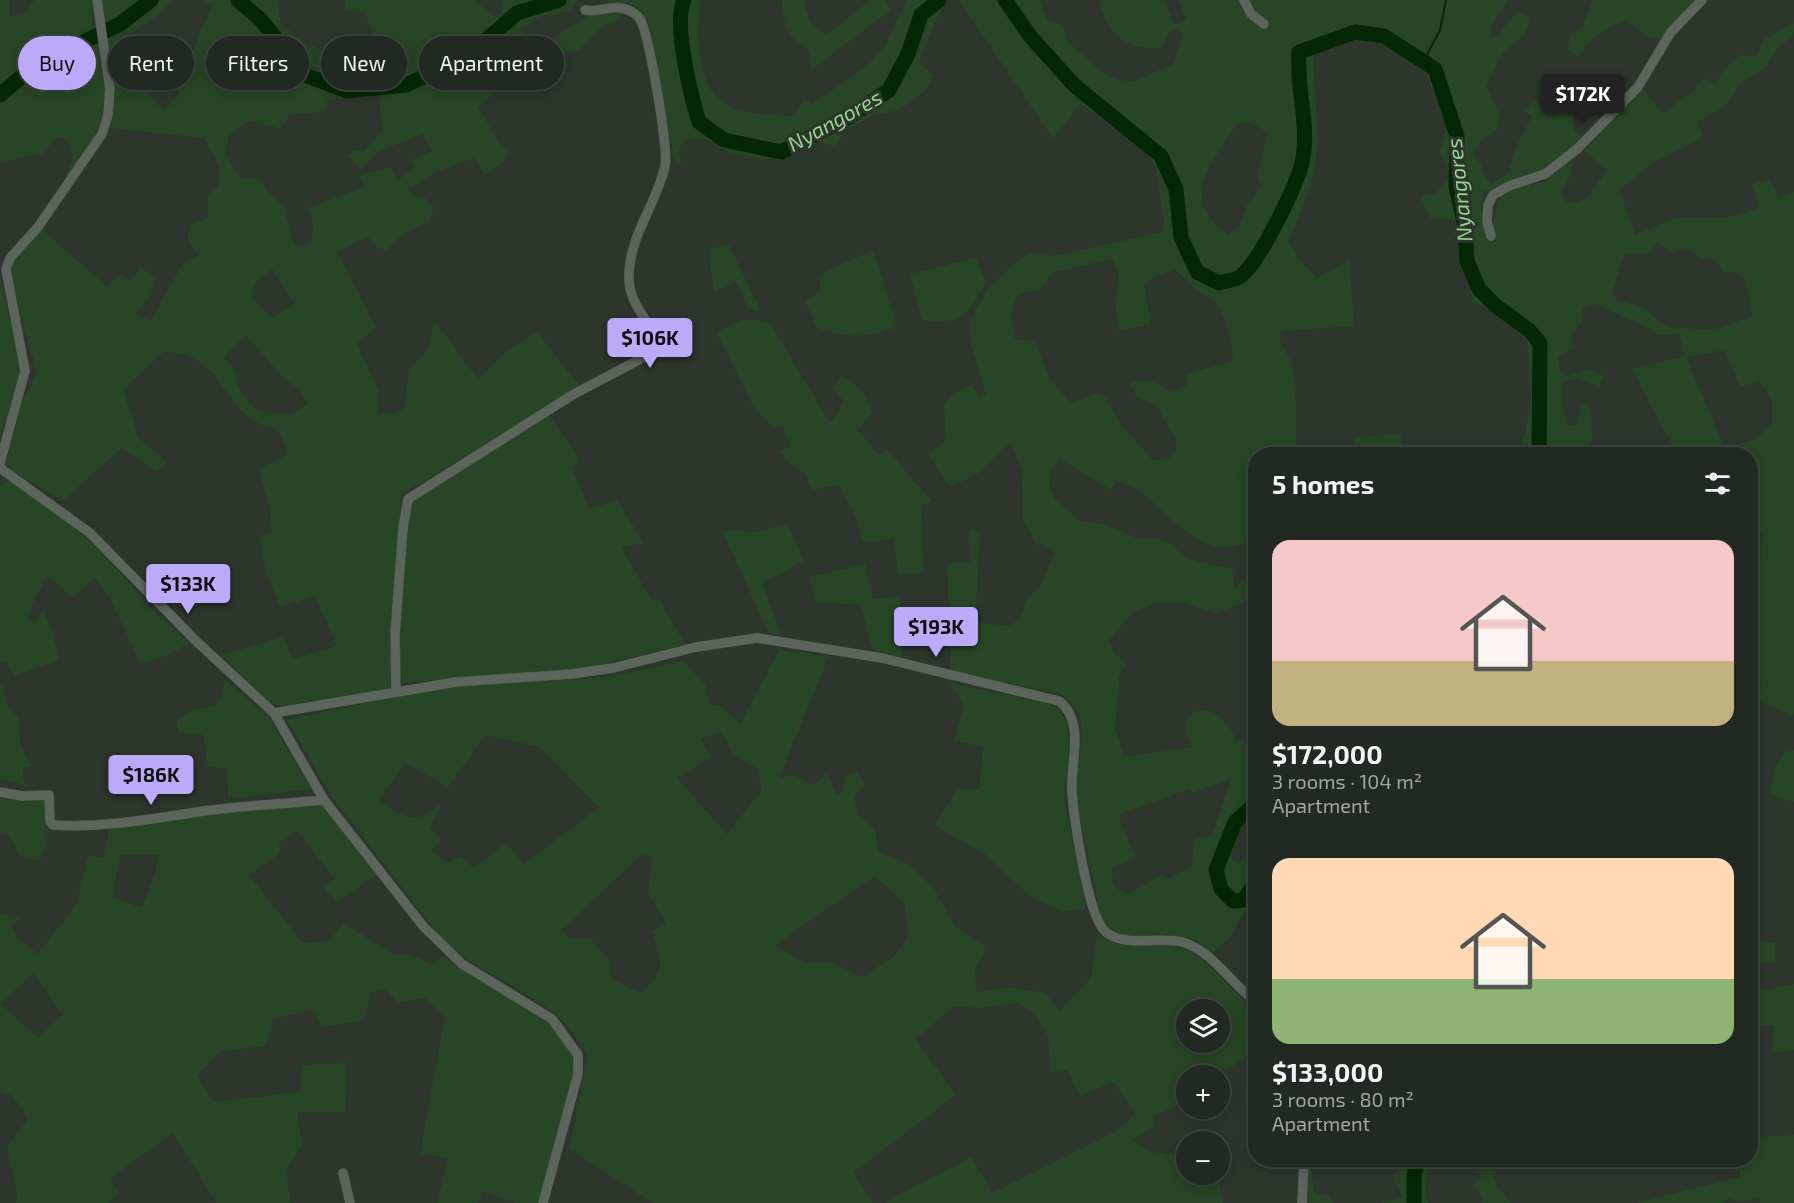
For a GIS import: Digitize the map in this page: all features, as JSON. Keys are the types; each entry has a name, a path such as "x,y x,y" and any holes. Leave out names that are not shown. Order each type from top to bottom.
{"street":[{"path":"1244,0 1251,14 1264,24"},
{"path":"1491,236 1488,205 1493,195 1509,186 1545,174 1577,149 1633,93 1671,32 1702,0"},
{"path":"97,2 110,89 108,115 102,134 38,227 10,258 6,269 25,371 0,465 90,533 190,635 274,713 324,800 423,926 441,945 462,964 552,1019 578,1055 578,1074 543,1203"},
{"path":"396,691 395,634 403,528 408,499 574,394 650,354 656,345 654,337 631,296 628,276 635,242 662,179 667,156 649,45 639,17 632,12 621,8 585,10"},
{"path":"274,713 456,682 572,674 613,668 706,645 757,638 882,658 1059,701 1068,711 1075,731 1073,802 1091,898 1103,930 1115,937 1174,941 1194,947 1248,995"},
{"path":"0,792 22,796 49,795 50,821 53,825 130,822 191,813 324,800"},
{"path":"1302,1203 1304,1167"},
{"path":"343,1173 350,1203"}],"green space":[{"path":"0,0 9,0 9,17 27,12 34,0 92,0 94,36 18,36 18,90 96,90 96,42 102,55 106,80 103,112 92,140 64,181 73,160 68,140 57,137 41,155 0,163"},
{"path":"101,0 172,0 159,14 133,32 131,36 108,37"},
{"path":"202,0 277,0 281,24 297,36 206,36 206,90 309,90 309,44 321,49 321,90 407,90 407,36 374,36 365,12 345,11 345,0 474,0 494,17 503,14 501,0 576,0 571,11 538,17 523,28 528,36 419,36 419,90 498,90 478,107 500,144 509,152 504,162 485,175 474,158 436,172 408,189 415,197 424,197 434,207 429,222 403,234 387,250 377,248 368,237 337,252 376,328 357,343 379,393 378,413 393,414 404,408 409,370 427,350 435,321 478,379 506,351 537,332 580,387 402,494 390,637 391,689 282,706 271,703 221,655 283,637 292,659 337,646 315,596 280,607 266,572 259,536 272,532 270,511 259,469 288,454 278,429 258,423 248,417 213,374 194,359 163,352 123,390 139,438 167,462 157,471 122,448 63,501 11,470 6,462 23,401 37,372 21,314 12,267 14,259 23,247 42,229 107,287 120,274 130,280 141,267 155,279 151,295 136,314 151,321 184,261 199,256 187,238 191,224 208,218 208,195 219,187 219,166 204,138 110,128 115,90 146,90 163,109 171,103 179,90 194,90 194,49 201,29 215,5","holes":["379,94 382,131 364,151 355,150 348,155 360,170 379,151 423,134 432,151 412,160 415,168 397,180 391,167 360,175 365,187 308,208 314,226 311,243 294,247 284,206 268,193 262,180 240,178 226,154 229,135 250,121 281,129 290,114 324,112 328,100","272,269 295,305 272,317 251,298 255,282","246,335 286,381 299,388 308,404 292,414 270,413 255,409 237,386 236,372 224,357"]},
{"path":"608,0 700,0 701,62 711,90 721,101 734,108 764,114 794,116 804,100 812,104 868,65 885,46 906,0 948,0 941,8 919,62 934,76 923,93 899,110 872,116 849,128 834,146 816,141 802,151 766,160 728,152 708,139 685,139 679,149 681,165 675,164 648,21 642,11 627,2 617,5 606,2"},
{"path":"782,0 804,0 811,21 827,34 871,0 885,0 891,10 811,70 811,60 807,49 794,39 786,26"},
{"path":"959,0 1040,0 1046,19 1063,25 1068,42 1100,71 1118,80 1134,81 1174,64 1182,35 1176,29 1169,33 1162,48 1149,48 1129,43 1113,32 1099,0 1164,0 1174,24 1183,22 1186,17 1178,0 1238,0 1246,16 1264,29 1271,25 1256,12 1248,0 1509,0 1491,26 1491,38 1498,37 1510,18 1523,12 1530,19 1525,35 1504,51 1486,86 1500,116 1498,129 1481,141 1473,155 1481,164 1486,180 1492,184 1508,173 1515,149 1532,116 1522,110 1537,100 1539,109 1549,117 1557,116 1572,83 1582,79 1572,116 1574,130 1583,138 1542,173 1492,192 1483,190 1482,216 1490,241 1494,238 1493,222 1500,196 1514,188 1544,182 1571,160 1571,174 1562,192 1565,201 1574,204 1587,198 1607,170 1584,151 1641,87 1663,113 1691,93 1704,78 1716,84 1723,70 1740,55 1755,57 1766,38 1794,23 1794,35 1776,49 1767,67 1743,81 1727,103 1698,123 1703,138 1655,162 1619,190 1635,235 1675,218 1725,218 1759,208 1752,184 1770,179 1778,198 1794,192 1794,715 1763,704 1758,698 1758,689 1762,682 1758,679 1758,561 1761,561 1762,532 1758,531 1758,447 1724,447 1673,447 1632,369 1685,356 1679,334 1659,335 1596,304 1583,308 1582,321 1571,335 1573,350 1558,355 1559,370 1567,376 1589,369 1604,376 1600,386 1577,379 1563,382 1562,403 1567,425 1577,426 1581,405 1588,403 1593,438 1588,447 1519,447 1526,431 1531,398 1527,342 1517,327 1481,304 1473,303 1461,251 1454,235 1455,220 1430,218 1420,196 1435,194 1450,178 1440,151 1447,128 1427,75 1410,56 1382,40 1354,37 1313,51 1317,131 1315,168 1289,241 1297,257 1317,278 1349,261 1354,326 1281,331 1280,341 1292,363 1296,405 1296,447 1248,447 1248,542 1237,546 1221,547 1206,543 1180,527 1132,487 1116,480 1111,490 1060,459 1052,468 1049,484 1055,499 1080,521 1105,524 1139,539 1157,538 1171,544 1181,554 1195,561 1232,569 1234,588 1243,580 1248,582 1248,601 1217,613 1185,603 1157,602 1132,613 1108,641 1116,654 1126,663 1119,677 1115,728 1124,757 1192,747 1186,731 1187,717 1195,712 1203,711 1217,715 1228,726 1236,741 1248,738 1248,816 1243,821 1229,851 1233,860 1239,863 1248,855 1248,905 1229,939 1211,954 1195,940 1176,936 1132,938 1123,936 1110,928 1101,917 1078,808 1076,775 1083,736 1080,716 1071,703 1059,693 951,672 947,563 971,562 969,532 975,529 980,534 975,622 1008,626 1019,620 1026,600 1041,585 1055,551 1042,543 1038,546 1023,519 1022,470 1010,441 977,474 950,487 928,454 946,440 944,404 953,394 971,385 979,396 986,395 971,345 970,321 989,288 1019,259 1035,252 1055,256 1162,232 1164,223 1156,168 1144,147 1128,133 1080,104 1053,139","holes":["1237,123 1252,123 1268,133 1257,174 1261,186 1247,205 1240,225 1228,234 1212,221 1204,207 1202,194 1204,180 1210,167","1658,243 1672,253 1685,248 1701,258 1716,260 1724,273 1732,271 1745,278 1753,316 1715,329 1670,328 1657,320 1646,308 1617,300 1612,292 1624,254 1648,253","1112,259 1119,274 1115,304 1119,331 1151,324 1144,284 1154,277 1175,269 1193,288 1216,302 1225,319 1234,356 1231,362 1186,374 1188,385 1170,392 1161,385 1151,382 1129,383 1136,396 1158,406 1176,445 1177,451 1168,459 1153,460 1118,421 1105,397 1097,393 1071,403 1052,382 1034,341 1015,339 1011,314 1017,295 1041,289 1054,272","1725,350 1740,387 1760,381 1772,401 1772,425 1753,440 1724,447 1686,357","1231,779 1212,836 1194,839 1192,866 1170,878 1161,875 1127,895 1113,885 1112,867 1136,858 1118,815 1189,789 1192,793"]},
{"path":"1593,0 1697,0 1662,39 1644,36 1627,20 1599,34 1578,57 1567,49 1571,34 1582,28"},
{"path":"620,13 621,20 603,25 579,50 564,53 564,36 556,36 588,16"},
{"path":"729,245 761,311 748,310 737,282 714,292 708,249"},
{"path":"873,250 897,327 857,336 817,328 805,301 820,293 820,274"},
{"path":"976,258 985,283 968,311 962,316 946,321 922,320 910,274"},
{"path":"0,278 17,351 19,381 0,437"},
{"path":"752,319 771,324 830,423 844,402 833,388 842,376 861,389 873,412 858,430 879,455 887,449 932,502 921,506 924,572 898,575 894,538 863,543 856,517 839,485 812,490 805,473 793,467 779,451 791,446 782,426 773,428 753,406 716,332 740,321"},
{"path":"550,416 581,462 572,467 589,509 617,500 644,543 622,547 651,600 659,599 685,644 579,670 402,683 399,636 408,512 413,500"},
{"path":"1401,434 1402,447 1354,447 1353,437"},
{"path":"9,480 55,512 107,556 146,604 189,643 171,654 141,664 109,597 95,578 73,598 47,576 27,618 37,621 43,611 52,630 59,660 15,676 6,660 0,662 0,485"},
{"path":"788,524 804,561 762,583 782,636 768,632 722,530 754,532"},
{"path":"865,564 873,599 900,597 902,659 872,649 861,605 815,602 809,577"},
{"path":"779,650 829,656 779,778 794,775 814,785 827,773 836,795 843,791 845,776 857,772 865,785 854,796 858,815 875,829 878,852 906,863 934,888 954,926 986,947 975,971 976,992 1009,987 1045,993 1060,1011 1091,978 1097,934 1128,945 1183,949 1193,953 1211,967 1248,1004 1248,1058 1230,1067 1176,1065 1176,1106 1154,1116 1155,1126 1131,1140 1157,1153 1176,1152 1176,1185 1220,1185 1223,1203 886,1203 899,1194 972,1157 992,1193 1115,1132 1135,1114 1114,1082 1080,1096 1067,1070 1051,1073 1048,1036 1035,1014 1017,1003 979,1008 955,1006 915,1039 956,1095 854,1172 873,1203 653,1203 569,1149 588,1055 569,1029 561,1019 542,1004 451,947 438,934 332,797 287,720 436,688 608,677 683,661 705,684 710,704 721,706 740,724","holes":["720,732 735,755 757,769 762,790 727,834 677,778 711,757 700,739","486,735 539,747 599,808 524,864 506,843 474,868 461,857 447,863 432,851 441,839 429,828 442,802 425,814 411,817 404,816 378,801 405,763 448,787","643,854 652,858 648,892 666,925 652,930 660,965 655,979 640,993 610,978 610,961 590,939 569,938 562,929","875,876 905,905 908,938 893,957 862,977 832,962 805,963 775,945"]},
{"path":"225,680 269,718 311,789 228,799 227,768 208,767 203,735 178,732 177,719 193,710 215,706 222,695"},
{"path":"949,683 1047,703 1058,708 1066,720 1069,743 1064,799 1086,908 1064,912 1032,898 986,855 935,826 957,789 979,790 983,747 954,741 964,705"},
{"path":"2,685 7,706 19,719 20,744 32,766 22,768 25,785 0,779 0,686"},
{"path":"1794,750 1794,802 1769,794 1775,769 1784,752"},
{"path":"0,797 24,801 46,798 45,822 50,829 40,861 20,856 9,835 0,834"},
{"path":"323,803 377,874 336,903 324,887 335,879 296,830 279,843 280,853 249,875 303,943 329,941 344,923 394,955 411,955 433,965 442,956 521,1003 557,1032 569,1049 575,1069 539,1203 516,1203 482,1191 478,1203 437,1203 448,1158 420,1154 445,1016 425,998 397,1002 386,989 371,992 364,1020 321,1027 315,1009 273,1019 266,1046 221,1051 198,1075 213,1102 301,1092 301,1065 347,1063 345,1112 297,1112 302,1144 285,1172 291,1203 216,1203 173,1133 110,1178 119,1194 108,1203 16,1203 18,1197 7,1147 28,1119 13,1096 0,1092 0,914 20,918 11,928 18,939 38,954 77,903 88,856 104,857 109,829 191,816","holes":["120,855 158,855 155,873 142,908 112,897","34,972 62,1015 39,1038 1,1004"]},
{"path":"1758,941 1775,943 1775,963 1758,962"},
{"path":"1794,984 1794,1050 1772,1053 1774,1025 1758,1026 1758,989 1767,990"},
{"path":"1794,1135 1794,1203 1760,1203 1759,1197 1742,1202 1729,1198 1723,1203 1636,1203 1740,1177 1740,1167 1758,1167 1758,1137"},
{"path":"1309,1167 1311,1167 1314,1193 1330,1196 1333,1203 1307,1203"},
{"path":"1401,1167 1428,1167 1425,1187 1428,1203 1381,1203 1402,1197 1393,1176"},
{"path":"1476,1167 1491,1167 1498,1187 1511,1203 1482,1203 1483,1198 1473,1186 1481,1175"}],"waterway":[{"name":"Nyangores","path":"0,95 34,66 120,24 151,0"},
{"name":"Nyangores","path":"238,0 261,20 305,75 347,91 406,85 468,56 517,13 559,0"},
{"name":"Nyangores","path":"684,0 681,11 682,42 699,122 724,140 781,152 849,117 889,90 908,54 921,15 939,0"},
{"name":"Nyangores","path":"1005,0 1030,36 1074,85 1161,156 1176,189 1181,237 1197,272 1219,283 1239,277 1249,268 1278,220 1300,169 1303,158 1304,132 1299,52 1355,32 1384,36 1435,69 1457,136 1456,186 1465,227 1467,261 1479,289 1496,306 1529,330 1540,343 1539,447"},
{"path":"1424,60 1440,30 1446,0"},
{"name":"Nyangores","path":"1248,810 1235,822 1216,870 1221,889 1233,901 1244,900 1248,893"},
{"name":"Nyangores","path":"1414,1203 1416,1167"}]}
